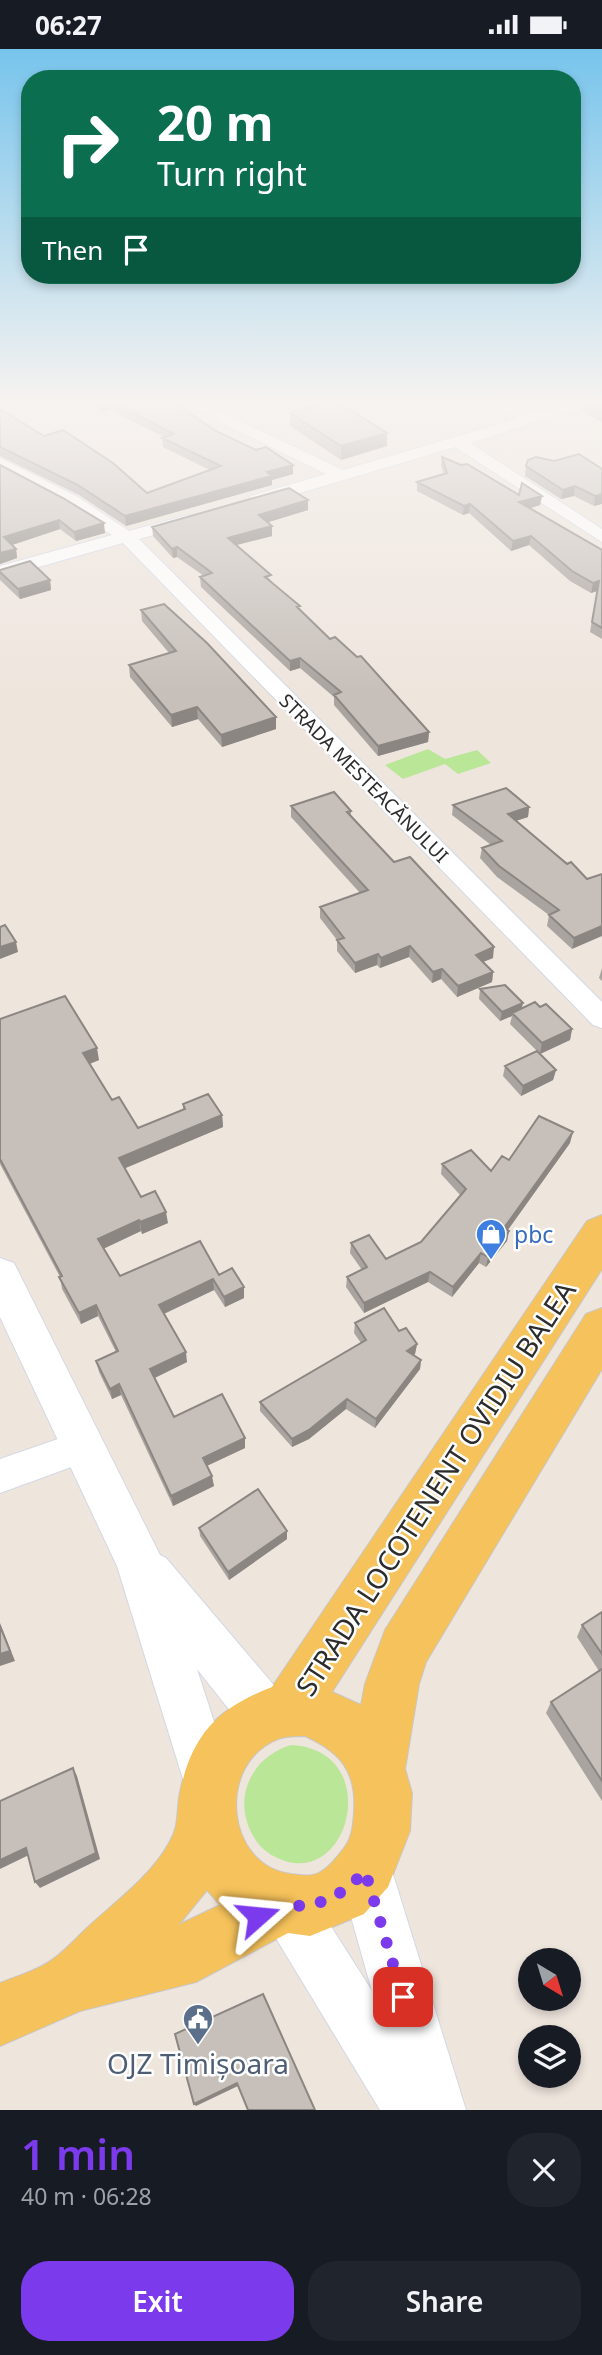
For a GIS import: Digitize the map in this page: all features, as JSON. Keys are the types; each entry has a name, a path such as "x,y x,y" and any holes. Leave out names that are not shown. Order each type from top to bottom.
{"main road":[{"name":"STRADA LOCOTENENT OVIDIU BALEA","path":"278,1711 602,1233"},
{"path":"378,1766 393,1684 404,1649 602,1328"},
{"path":"76,1981 160,1901 189,1866 209,1805 215,1767 235,1735 278,1711 321,1711 348,1725 370,1751 378,1766 385,1795 384,1825 365,1871 338,1895 321,1902 283,1905 261,1899 232,1876 213,1843 209,1805"},
{"path":"0,2015 76,1981 196,1951 283,1905"}],"street":[{"name":"STRADA MESTEACĂNULUI","path":"69,499 127,537 602,1018"},
{"path":"241,505 261,499"},
{"path":"545,499 602,537"},
{"path":"0,572 203,516"},
{"path":"0,1275 139,1560 209,1805"},
{"path":"0,1476 84,1446"},
{"path":"139,1560 278,1711"},
{"path":"365,1871 436,2110"},
{"path":"283,1905 414,2110"}],"green space":[{"path":"428,749 445,759 477,750 491,763 458,774 445,764 403,779 385,765"},
{"path":"291,1745 319,1752 337,1767 347,1788 348,1811 341,1833 329,1851 311,1862 288,1862 267,1852 257,1842 245,1813 248,1784 254,1771 276,1751"}],"building":[{"path":"0,499 65,499 104,523 74,532 59,520 4,537 16,549 0,553"},
{"path":"99,499 187,499 125,516"},
{"path":"250,499 308,500 259,515 272,526 228,538 271,575 265,577 300,606 297,607 330,639 335,637 357,657 361,656 429,732 378,746 334,695 341,692 300,658 290,661 200,577 212,573 177,547 172,549 152,527"},
{"path":"451,499 530,499 519,502 602,550 602,628 592,622 599,581 593,583 572,571 531,536 513,541 470,504 464,506"},
{"path":"30,561 50,580 18,589 0,572 0,570"},
{"path":"164,604 207,643 276,717 221,735 197,707 171,715 129,665 176,651 141,610"},
{"path":"506,788 529,807 508,814 567,864 571,862 587,879 602,874 602,926 574,938 549,915 559,910 499,866 482,848 502,841 453,805"},
{"path":"334,792 351,811 347,812 394,862 410,857 494,947 476,955 493,972 458,986 442,969 433,972 410,946 381,958 378,954 355,963 337,940 344,938 320,907 368,890 291,806"},
{"path":"5,925 16,942 0,947 0,927"},
{"path":"505,985 523,1003 502,1012 480,989"},
{"path":"65,996 97,1048 83,1053 112,1100 119,1097 138,1128 185,1109 183,1104 208,1094 222,1115 119,1158 141,1197 155,1191 166,1212 140,1222 139,1220 98,1239 120,1276 200,1241 219,1275 232,1268 244,1287 224,1297 213,1279 159,1305 186,1352 150,1369 174,1417 222,1394 245,1438 203,1458 212,1476 171,1496 119,1384 110,1389 96,1361 118,1351 96,1305 79,1313 0,1159 0,1019"},
{"path":"535,1002 540,1007 546,1004 572,1029 542,1043 512,1013"},
{"path":"537,1051 556,1070 523,1086 505,1066"},
{"path":"539,1116 573,1132 504,1228 509,1231 488,1257 481,1253 453,1287 430,1272 364,1303 347,1277 367,1267 351,1243 369,1235 386,1259 421,1242 466,1189 442,1164 471,1150 491,1171 502,1156 509,1160"},
{"path":"384,1308 399,1331 406,1328 417,1344 407,1351 421,1360 376,1419 347,1399 309,1430 292,1439 260,1402 366,1340 355,1323"},
{"path":"258,1489 287,1531 228,1572 199,1528"},
{"path":"602,1612 602,1654 582,1625"},
{"path":"0,1626 10,1651 0,1654"},
{"path":"602,1669 602,1781 551,1702"},
{"path":"73,1768 96,1853 35,1882 26,1848 0,1860 0,1801"},
{"path":"263,1994 315,2110 248,2110 237,2083 194,2104 175,2034"}],"place":[{"name":"pbc","path":"491,1261"},
{"name":"OJZ Timișoara","path":"198,2046"}],"route":[{"path":"258,1916 279,1905 304,1906 338,1895 365,1871 403,1997"}]}
